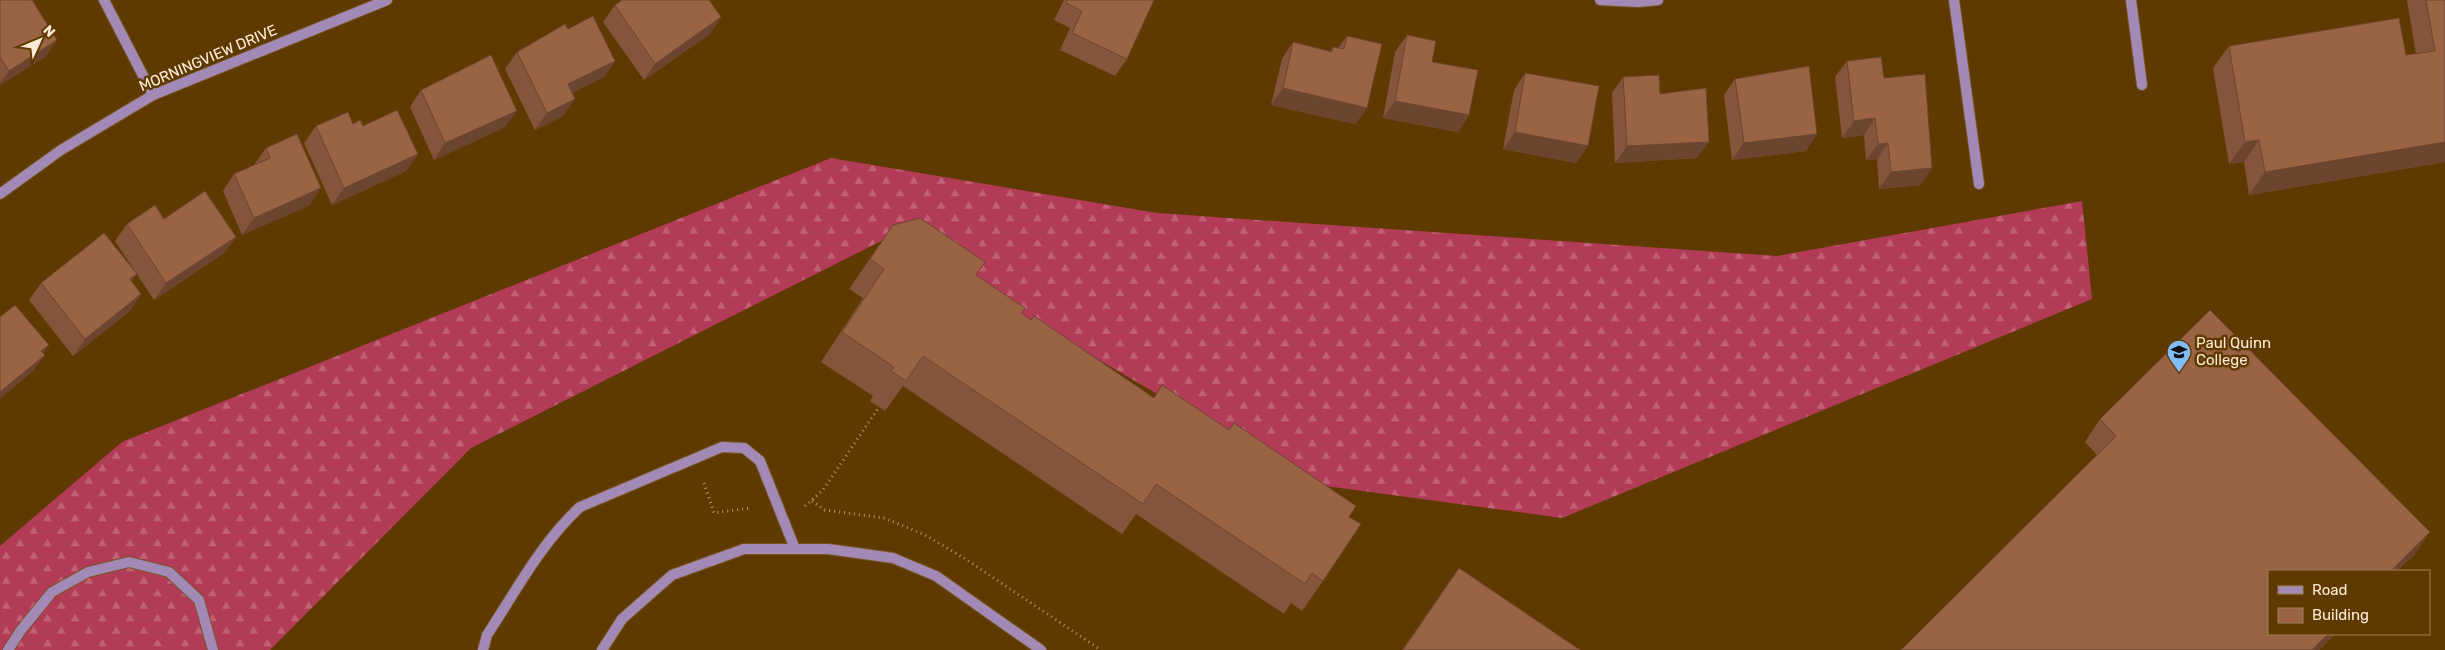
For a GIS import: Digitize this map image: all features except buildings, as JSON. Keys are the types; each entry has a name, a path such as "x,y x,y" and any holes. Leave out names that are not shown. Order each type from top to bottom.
{"street":[{"path":"104,0 153,95"},
{"name":"MORNINGVIEW DRIVE","path":"0,194 61,150 153,95 387,0"},
{"path":"1600,0 1658,0"},
{"path":"1954,0 1979,184"},
{"path":"2131,0 2142,85"},
{"path":"483,650 487,635 545,545 563,523 580,507 722,447 744,448 760,461 795,549"},
{"path":"602,650 622,618 672,575 744,549 828,550 893,558 936,576 1041,650"},
{"path":"8,650 21,630 52,592 88,572 129,562 169,572 199,600 213,650"}],"path":[{"path":"812,501 824,490 879,407"},
{"path":"695,458 714,513 752,508"}],"green space":[{"path":"831,158 1157,213 1777,256 2082,201 2092,299 1562,518 1311,484 889,237 471,448 270,650 0,650 0,546 122,442"}],"place":[{"name":"Paul Quinn College","path":"2179,373"}]}
